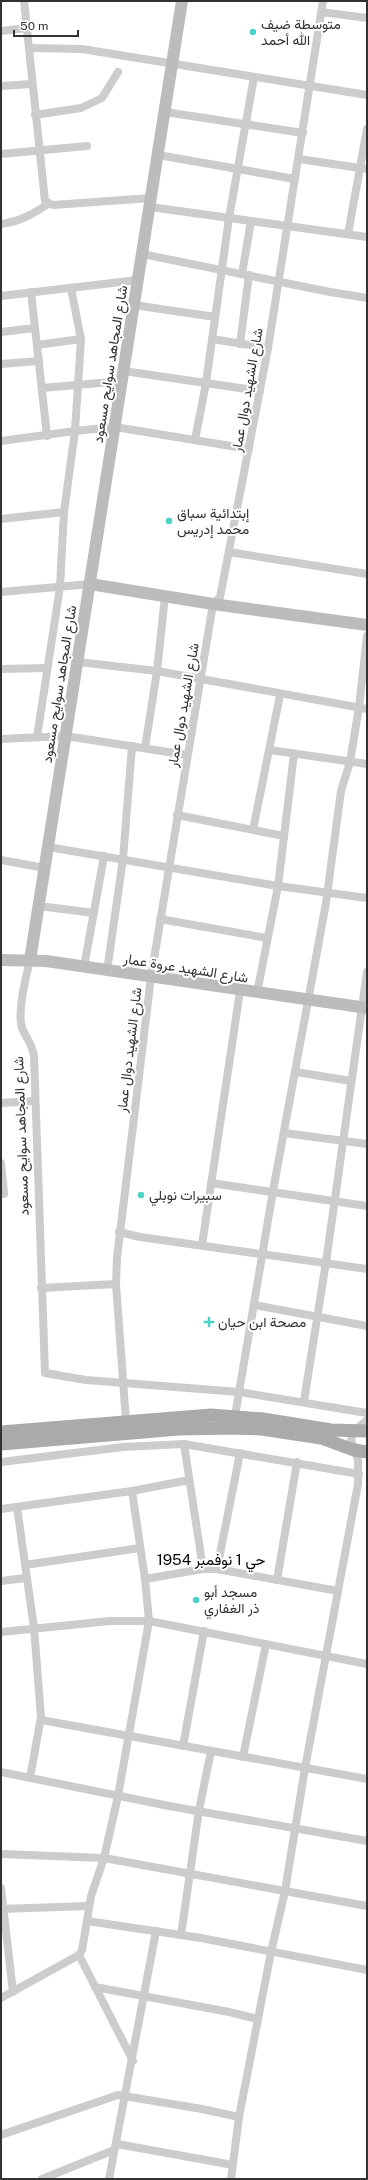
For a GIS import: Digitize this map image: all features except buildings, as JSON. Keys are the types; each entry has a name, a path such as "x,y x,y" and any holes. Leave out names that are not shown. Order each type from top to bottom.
{"main road":[{"path":"1,1432 197,1416 235,1416 331,1430 361,1431"},
{"path":"1,1444 180,1429 233,1428 262,1430 321,1438 360,1451"}],"street":[{"path":"24,1 43,195 48,204 53,206 150,203 229,218 367,237"},
{"name":"شارع المجاهد سوايح مسعود","path":"123,1382 86,1380 44,1373 34,1101 34,1056 32,1045 21,1023 22,1008 182,1"},
{"name":"شارع الشهيد دوال عمار","path":"126,1421 116,1284 119,1232 151,977 187,755 202,679 213,604 220,597 268,348 323,1"},
{"path":"321,12 367,18"},
{"path":"1,31 27,28"},
{"path":"29,48 82,49 254,76 367,96"},
{"path":"36,115 81,108 102,98 118,72"},
{"path":"195,440 206,383 229,218 254,76"},
{"path":"1,86 32,84"},
{"path":"165,112 303,133"},
{"path":"348,234 363,169 367,129"},
{"path":"1,154 87,146"},
{"path":"158,155 295,179"},
{"path":"299,159 363,169"},
{"path":"1,224 14,222 33,214 48,204"},
{"path":"240,344 251,221"},
{"path":"142,254 367,298"},
{"path":"1,296 138,280"},
{"path":"37,737 46,668 60,587 64,512 75,431 81,339 71,288"},
{"path":"31,292 47,436"},
{"path":"134,305 215,317"},
{"path":"1,332 35,328"},
{"path":"37,345 81,339"},
{"path":"212,339 268,348"},
{"path":"1,364 39,361"},
{"path":"42,388 78,384 123,376 206,383 260,391"},
{"path":"1,442 75,431 115,427 249,449"},
{"path":"1,520 64,512"},
{"path":"229,552 367,574"},
{"path":"1,592 90,584 213,604 367,625"},
{"path":"144,748 157,671 165,596"},
{"path":"235,1416 262,1253 326,903 326,892 341,791 350,762 363,708 367,636"},
{"path":"78,662 157,671 280,695 363,708"},
{"path":"1,668 46,668"},
{"path":"253,830 280,695"},
{"path":"1,739 66,736 187,755"},
{"path":"106,971 123,859 132,746"},
{"path":"270,750 367,764"},
{"path":"257,993 278,886 294,754"},
{"path":"177,815 284,836"},
{"path":"48,847 278,886 367,898"},
{"path":"84,967 104,856"},
{"path":"1,860 45,868"},
{"path":"39,906 94,913"},
{"path":"160,919 268,938"},
{"name":"شارع الشهيد عروة عمار","path":"1,960 30,960 84,967 364,1008"},
{"path":"304,1401 326,1262 351,1081 364,1008 367,972"},
{"path":"202,1245 240,991"},
{"path":"296,1072 351,1081"},
{"path":"1,1103 34,1101"},
{"path":"284,1133 367,1144"},
{"path":"1,1163 4,1194"},
{"path":"212,1183 367,1206"},
{"path":"119,1232 140,1237 326,1262 367,1270"},
{"path":"41,1288 116,1284"},
{"path":"254,1305 367,1326"},
{"path":"123,1382 239,1392 304,1401 367,1413"},
{"path":"231,2179 239,2117 271,1952 285,1891 304,1768 358,1484 360,1451 351,1440 361,1431 367,1420"},
{"path":"184,1444 203,1569"},
{"path":"1,1462 123,1448 184,1444 240,1452 359,1474"},
{"path":"217,1569 240,1452"},
{"path":"359,1463 367,1456"},
{"path":"277,1580 297,1462"},
{"path":"1,1509 132,1491 189,1480"},
{"path":"358,1484 367,1486"},
{"path":"1,1998 79,1955 82,1950 88,1906 104,1858 118,1796 149,1621 146,1579 132,1491"},
{"path":"17,1507 34,1628 41,1720 30,1778"},
{"path":"25,1565 140,1548"},
{"path":"146,1579 203,1569 217,1569 338,1591"},
{"path":"1,1581 26,1578"},
{"path":"1,1632 110,1621 149,1621 367,1664"},
{"path":"183,1746 204,1631"},
{"path":"243,1757 266,1644"},
{"path":"41,1720 304,1768 366,1776"},
{"path":"181,1935 199,1810 211,1751"},
{"path":"1,1772 118,1796 367,1840"},
{"path":"1,1854 104,1858 367,1906"},
{"path":"1,1888 2,1909 13,1992"},
{"path":"2,1909 88,1906"},
{"path":"87,1921 181,1935 367,1970"},
{"path":"109,2179 156,1931"},
{"path":"79,1955 132,2060"},
{"path":"95,1987 145,1995 258,2019"},
{"path":"1,2135 111,2096 126,2095 239,2117"},
{"path":"42,2179 115,2147 233,2165"}],"place":[{"name":"متوسطة ضيف الله أحمد","path":"253,32"},
{"name":"إبتدائية سباق محمد إدريس","path":"169,521"},
{"name":"سبيرات نوبلي","path":"141,1195"},
{"name":"مصحة ابن حيان","path":"209,1322"},
{"name":"مسجد أبو ذر الغفاري","path":"196,1600"}],"district":[{"name":"حي 1 نوفمبر 1954","path":"211,1560"}]}
